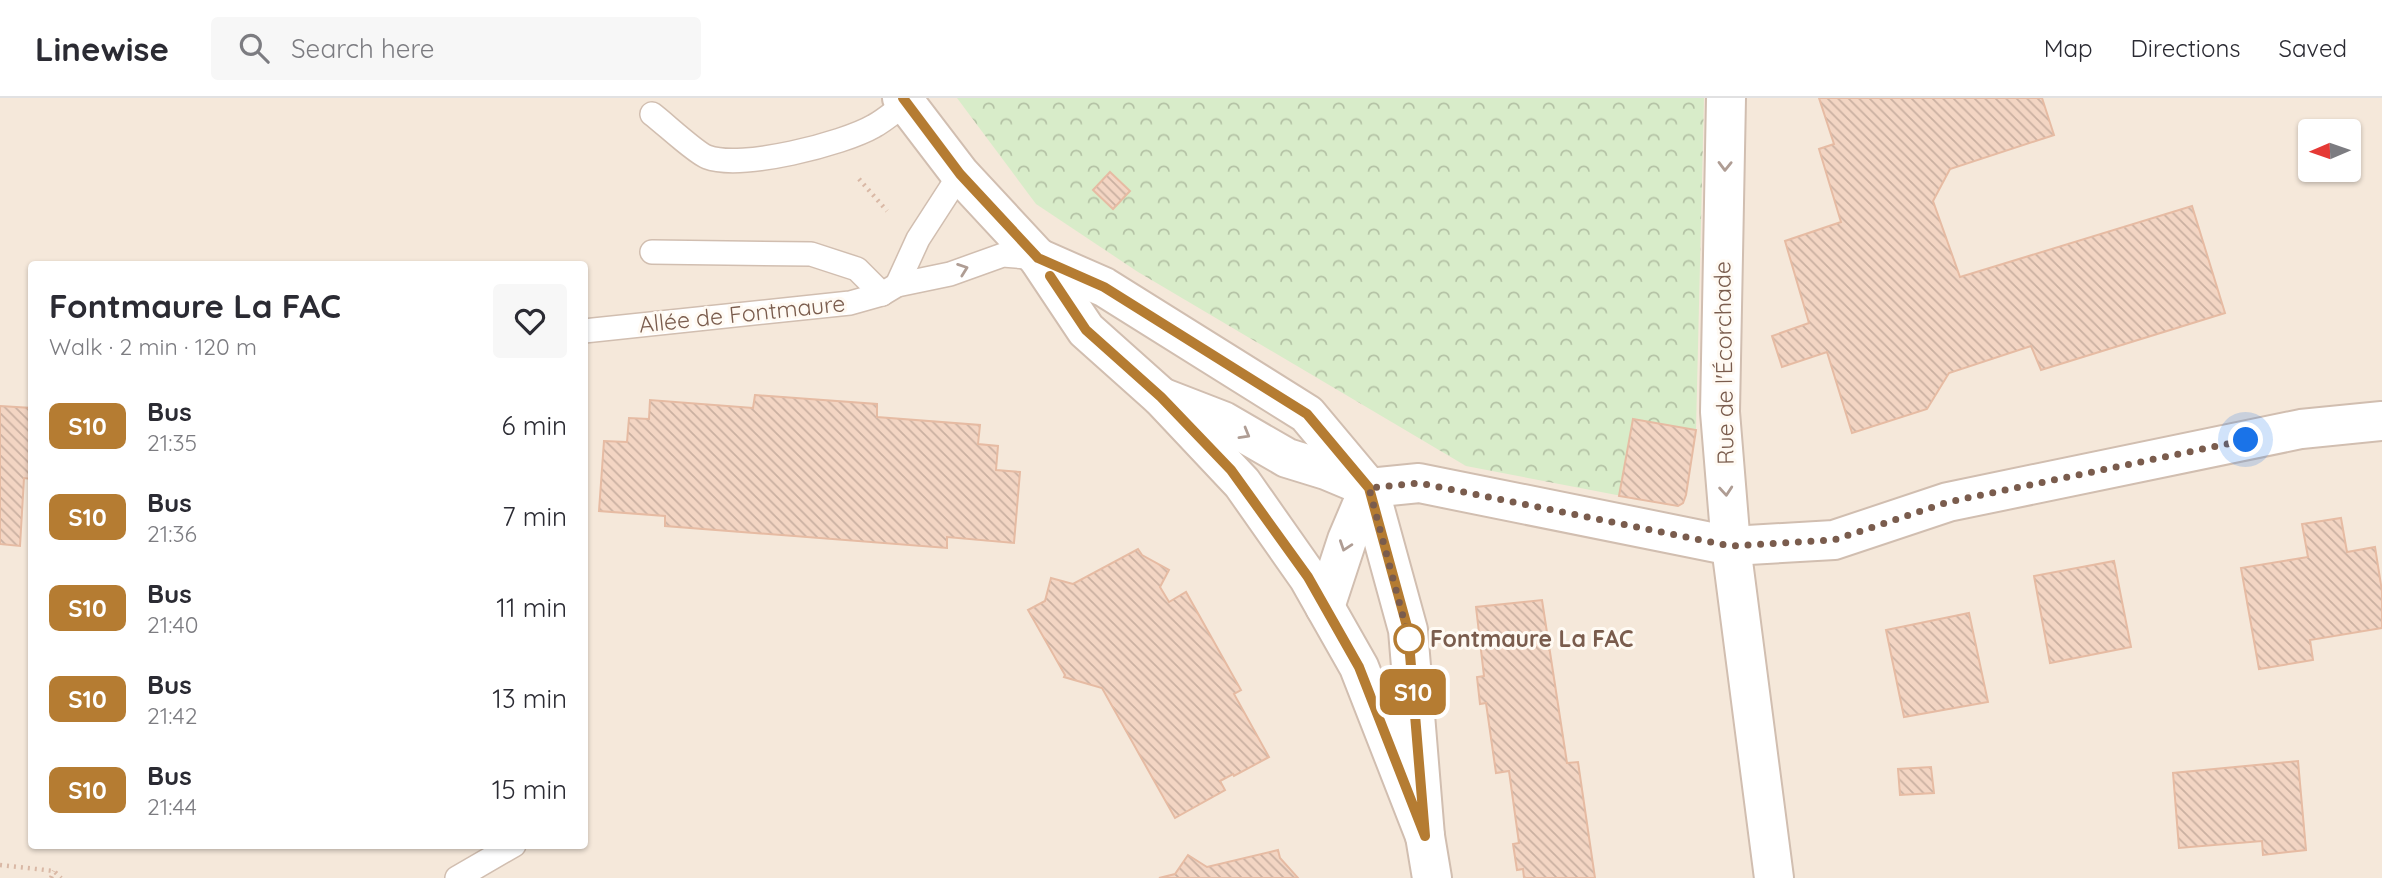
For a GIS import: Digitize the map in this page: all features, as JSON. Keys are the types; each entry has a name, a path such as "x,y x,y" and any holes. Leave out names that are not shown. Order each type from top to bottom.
{"street":[{"name":"Rue de l'Écorchade","path":"1726,98 1720,412 1731,546 1774,878"},
{"path":"904,101 960,174 1038,258 1086,330 1161,397 1242,484 1308,577 1359,667 1425,836"},
{"path":"1038,258 1104,287 1307,414 1369,488 1408,630 1425,836 1432,878"},
{"path":"1161,397 1223,421 1287,458 1326,470 1369,488 1419,483 1731,546 1834,540 1948,502 2301,429 2382,421"},
{"path":"1325,607 1347,540 1369,488"}],"lane":[{"path":"652,114 706,157 736,162 771,158 873,127 904,101"},
{"path":"652,252 811,254 857,269 890,289 960,174"},
{"name":"Allée de Fontmaure","path":"588,331 850,303 890,289 950,274 1003,255 1038,258"},
{"path":"457,878 507,849"}],"path":[{"path":"0,864 54,871 61,878"},
{"path":"51,878 54,871"}],"shaded area":[{"path":"0,98 2382,98 2382,878 0,878"}],"green space":[{"path":"957,98 1704,98 1696,430 1683,503 1674,506 1466,466 1138,272 1036,204"}],"building":[{"path":"1819,98 2042,98 2054,135 1950,169 1933,201 1960,277 2192,206 2225,313 2041,370 2031,346 1949,373 1927,409 1852,433 1827,352 1782,367 1772,336 1809,323 1785,241 1841,222 1819,149 1834,144"},
{"path":"1110,172 1130,191 1113,209 1093,190"},
{"path":"755,395 877,404 877,417 980,425 978,444 998,446 996,470 1020,472 1014,543 947,537 947,548 665,526 665,516 599,511 604,441 627,442 629,418 649,419 650,400 753,408"},
{"path":"0,406 28,408 28,478 24,478 20,546 0,544"},
{"path":"1633,419 1696,430 1686,495 1683,503 1678,506 1619,496"},
{"path":"2341,518 2347,552 2375,547 2382,591 2382,628 2310,640 2313,660 2259,669 2241,568 2308,557 2302,524"},
{"path":"1138,549 1142,555 1169,570 1160,587 1169,602 1186,592 1241,690 1234,694 1269,757 1220,781 1225,790 1175,818 1102,688 1064,677 1028,610 1045,601 1051,578 1073,584"},
{"path":"2114,561 2131,647 2050,663 2034,576"},
{"path":"1542,600 1567,763 1578,762 1595,878 1524,878 1523,869 1517,870 1513,844 1519,843 1509,771 1496,773 1486,703 1480,704 1477,677 1484,676 1476,607"},
{"path":"1969,613 1988,702 1904,717 1886,630"},
{"path":"2298,761 2306,850 2263,855 2262,841 2179,848 2173,773"},
{"path":"1931,767 1934,793 1900,795 1898,769"},
{"path":"1278,850 1280,858 1298,878 1159,878 1175,874 1188,855 1207,867"}],"bus line":[{"name":"S10","path":"903,98 960,174 1038,258 1104,287 1307,414 1369,488 1408,630 1425,836 1359,667 1308,577 1220,457 1161,397 1086,330 1050,276"}],"place":[{"name":"Fontmaure La FAC","path":"1409,639"}],"route":[{"path":"1409,639 1369,488 1419,483 1731,546 1834,540 1948,502 2246,440"}]}
